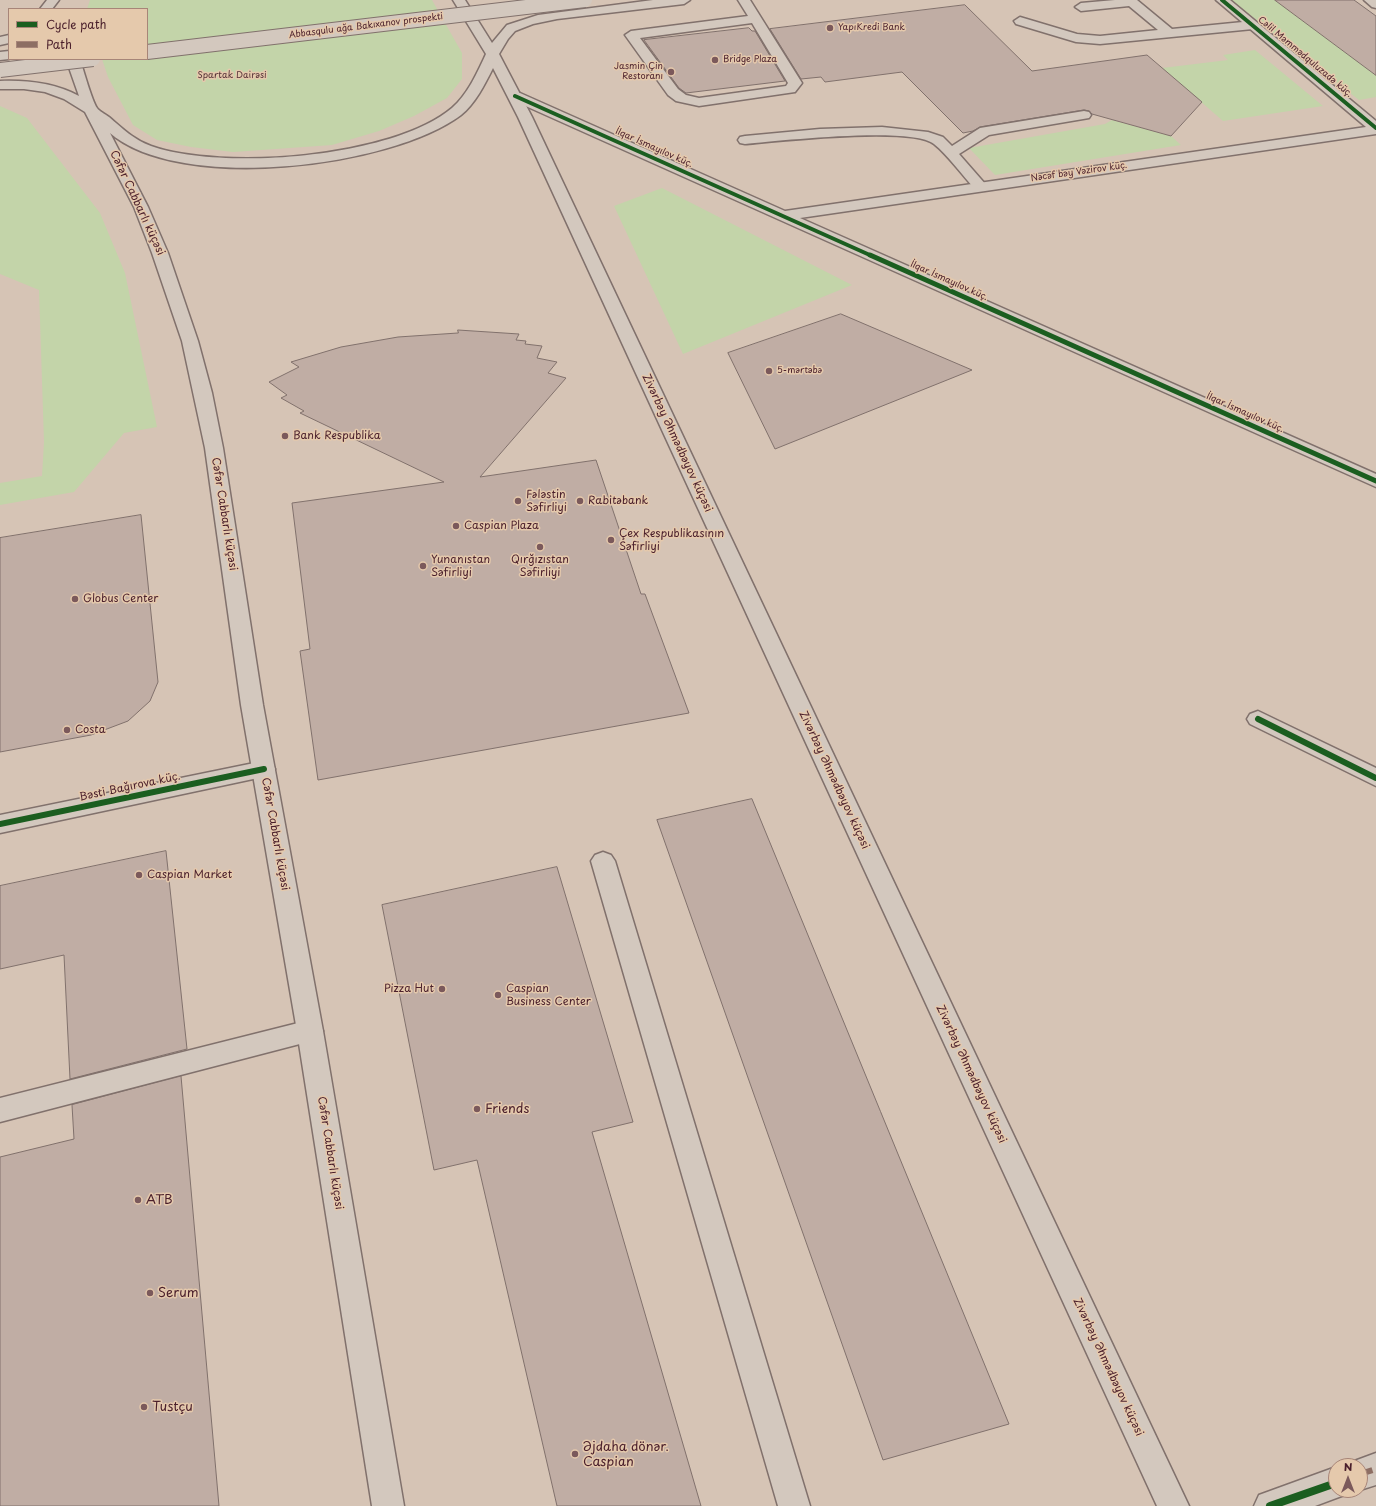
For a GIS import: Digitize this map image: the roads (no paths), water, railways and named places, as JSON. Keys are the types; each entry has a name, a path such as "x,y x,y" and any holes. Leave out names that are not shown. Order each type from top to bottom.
{"main road":[{"name":"Abbasqulu ağa Bakıxanov prospekti","path":"454,1 465,0"},
{"name":"Abbasqulu ağa Bakıxanov prospekti","path":"148,52 585,0"},
{"path":"0,85 38,85 60,91 90,108 124,139 146,150 180,158 249,162 334,156 374,147 408,136 444,119 456,111 470,96 503,35 509,30 527,22 560,15 684,0"},
{"path":"744,0 795,83 790,89 699,102 681,98 673,92 631,35 755,19"},
{"path":"1081,7 1147,0"},
{"name":"Cəlil Məmmədquluzadə küç.","path":"1222,0 1376,129"},
{"path":"1370,0 1376,4"},
{"name":"Zivərbəy Əhmədbəyov küçəsi","path":"454,1 493,55 515,96 1173,1506"},
{"path":"1132,2 1170,34"},
{"path":"1020,21 1076,38 1090,40 1170,34 1253,25"},
{"name":"Cəfər Cabbarlı küçəsi","path":"73,60 90,108 141,207 160,253 190,341 214,448 264,769 310,1031 388,1506"},
{"path":"0,70 85,60"},
{"name":"İlqar İsmayılov küç.","path":"515,96 1376,481"},
{"path":"951,153 985,131 1084,115"},
{"name":"Nəcəf bəy Vəzirov küç.","path":"781,216 1376,129"},
{"path":"745,140 820,133 882,131 923,135 938,140 980,186"},
{"path":"1258,719 1376,778"},
{"name":"Bəsti Bağırova küç.","path":"0,824 264,769"},
{"path":"603,861 794,1506"},
{"path":"0,1110 310,1031"},
{"path":"1270,1506 1328,1486"}],"place":[{"name":"YapıKredi Bank","path":"830,28"},
{"name":"Bridge Plaza","path":"715,60"},
{"name":"Jasmin Çin Restoranı","path":"671,72"},
{"name":"5-mərtəbə","path":"769,371"},
{"name":"Bank Respublika","path":"285,436"},
{"name":"Fələstin Səfirliyi","path":"518,501"},
{"name":"Rabitəbank","path":"580,501"},
{"name":"Caspian Plaza","path":"456,526"},
{"name":"Çex Respublikasının Səfirliyi","path":"611,540"},
{"name":"Qırğızıstan Səfirliyi","path":"540,547"},
{"name":"Yunanıstan Səfirliyi","path":"423,566"},
{"name":"Globus Center","path":"75,599"},
{"name":"Costa","path":"67,730"},
{"name":"Caspian Market","path":"139,875"},
{"name":"Pizza Hut","path":"442,989"},
{"name":"Caspian Business Center","path":"498,995"},
{"name":"Friends","path":"477,1109"},
{"name":"ATB","path":"138,1200"},
{"name":"Serum","path":"150,1293"},
{"name":"Tustçu","path":"144,1407"},
{"name":"Əjdaha dönər. Caspian","path":"575,1454"}],"park label":[{"name":"Spartak Dairəsi","path":"232,76"}]}
